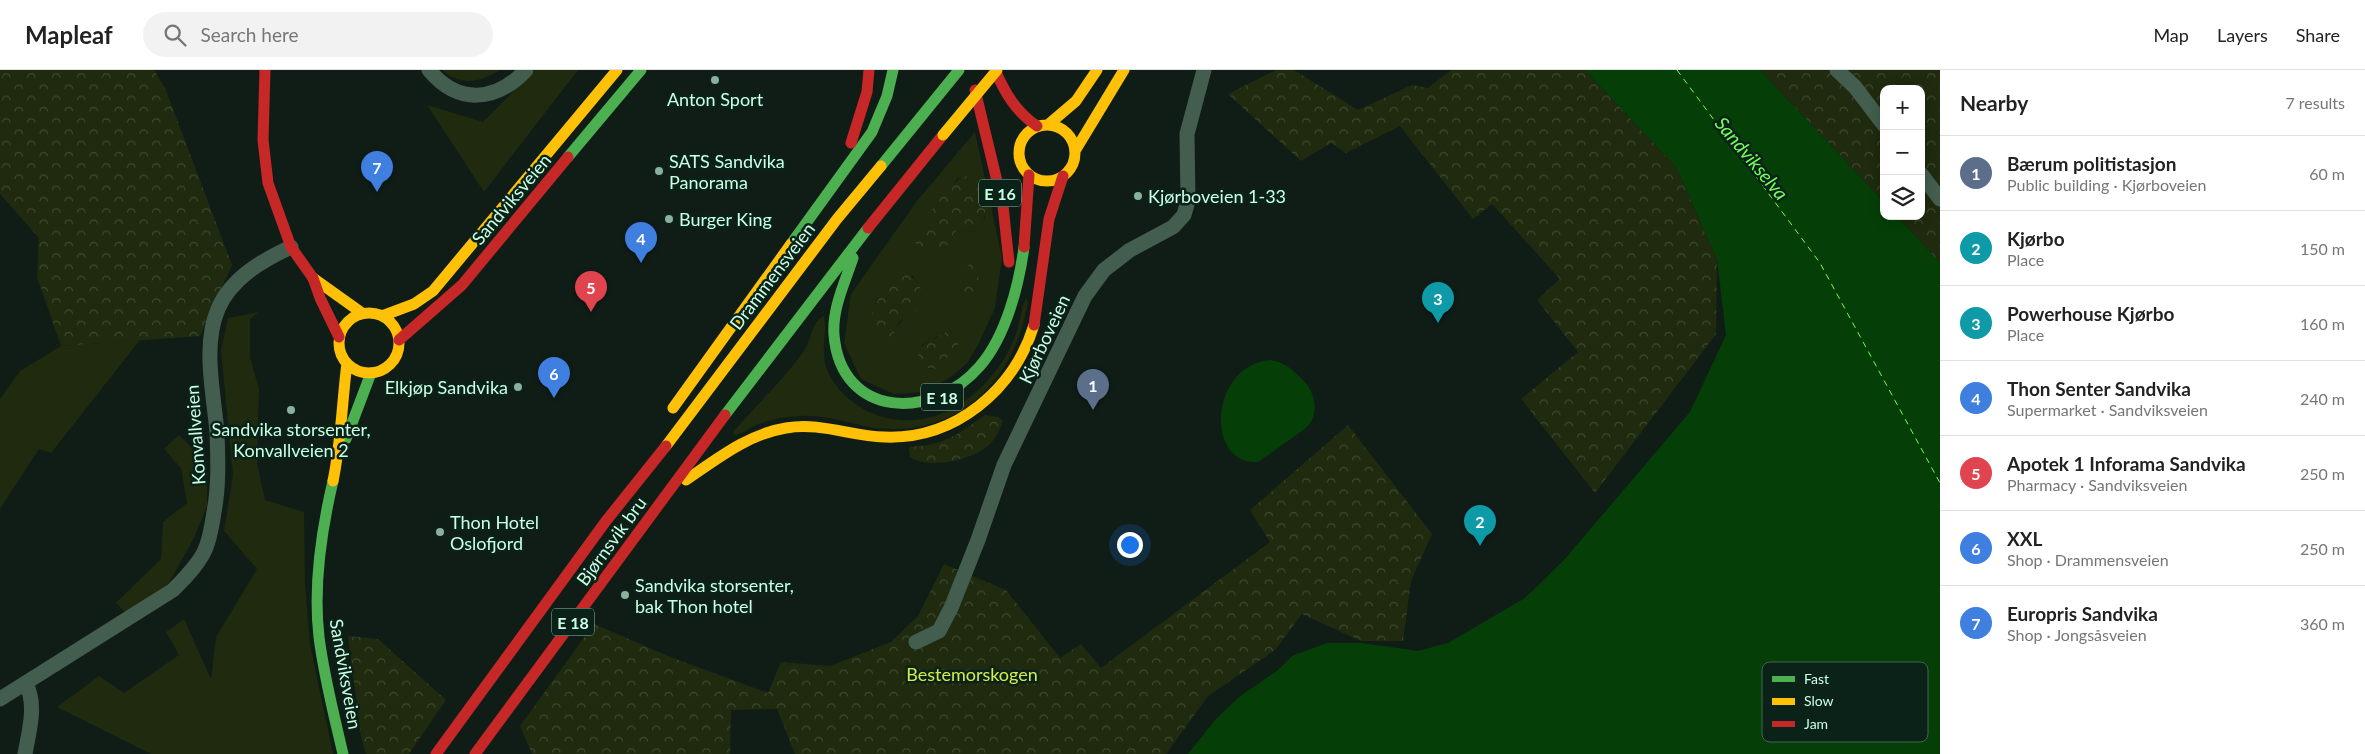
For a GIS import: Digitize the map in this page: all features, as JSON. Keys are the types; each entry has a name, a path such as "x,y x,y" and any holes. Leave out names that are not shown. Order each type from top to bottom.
{"main road":[{"path":"266,70 262,126 264,165 275,205 292,247 313,278 320,298 340,337"},
{"name":"Sandviksveien","path":"382,316 414,304 433,291 617,70"},
{"name":"Sandviksveien","path":"399,340 462,285 641,70"},
{"path":"839,176 863,105 869,70"},
{"path":"666,419 872,132 885,104 893,70"},
{"name":"Drammensveien","path":"641,470 837,220 959,70"},
{"name":"E 16","path":"967,70 974,90 1003,206 1011,299"},
{"path":"996,70 1011,104 1018,113 1037,126"},
{"name":"E 18","path":"996,70 860,238 835,317 834,339 839,359 853,385 880,401 895,405 920,404 943,396 956,388 990,354 1004,327 1019,276 1029,175"},
{"path":"1049,124 1076,101 1097,70"},
{"path":"1075,152 1124,70"},
{"name":"E 16","path":"974,90 996,120"},
{"path":"1018,152 1024,136 1037,126 1049,124 1062,129 1067,133 1074,145 1075,152 1074,161 1063,176"},
{"name":"E 16","path":"1009,141 1018,152 1020,160 1029,175 1046,181 1063,176"},
{"name":"E 18","path":"670,490 758,436 785,428 802,426 838,428 896,438 927,433 958,420 990,398 1016,367 1032,334 1040,297 1049,223 1063,176"},
{"name":"Bjørnsvik bru","path":"475,754 670,490 860,238"},
{"path":"313,278 362,314 382,316 394,326 399,340 398,351 392,362 383,369 371,373 358,370 346,362 340,350 340,337 347,322 362,314"},
{"name":"Sandviksveien","path":"343,754 324,669 317,610 317,580 322,530 339,452 339,428 346,362"},
{"name":"Sandviksveien","path":"339,452 351,430 371,373"},
{"name":"E 18","path":"641,470 647,451"},
{"name":"Bjørnsvik bru","path":"436,754 641,470"}],"street":[{"path":"429,70 436,78 457,92 478,97 499,91 526,70"},
{"name":"Kjørboveien","path":"916,642 939,631 951,608 978,540 1004,465 1085,296 1104,270 1130,250 1173,227 1184,214 1188,201 1187,134 1203,70"},
{"path":"1838,70 1855,87 1880,120"},
{"path":"1922,175 1940,199"},
{"name":"Konvallveien","path":"0,699 173,590 188,574 204,552 211,532 218,491 217,432 210,379 211,339 218,309 232,287 251,268 292,247"},
{"path":"25,754 31,717 31,694 26,684"}],"green space":[{"path":"0,70 154,70 165,88 232,265 200,336 61,346 37,277 39,238 0,194"},
{"path":"442,70 501,70 478,80 464,81"},
{"path":"535,70 578,70 484,192 427,105 483,122"},
{"path":"1276,70 1294,70 1358,110 1412,85 1428,88 1451,70 1585,70 1676,167 1717,259 1716,334 1595,493 1521,399 1578,352 1537,300 1560,279 1492,204 1473,219 1400,126 1346,153 1331,143 1301,161 1228,94"},
{"path":"1760,70 1940,70 1940,263 1901,220 1925,220 1925,85 1880,85 1880,198"},
{"path":"975,132 1002,257 995,308 978,345 967,363 951,377 922,392 894,394 861,379 844,343 851,294 917,201","holes":["958,178 983,195 985,219 972,232 958,228 947,246 942,247 936,206","912,275 922,295 912,315 904,318 895,329 871,321 877,299","949,330 957,347 949,351 940,370 927,368 922,345"]},
{"path":"967,176 982,196 985,212 984,220 972,232 958,228 947,246 927,252 916,245 916,241 925,223 944,193 959,179"},
{"path":"970,263 977,263 982,269 978,278 980,295 970,306 961,297 959,286 963,273"},
{"path":"901,271 914,278 918,283 922,295 921,302 913,314 899,322 893,337 888,339 876,337 871,320 873,310 877,301"},
{"path":"1026,298 1028,302 1021,330 1010,356 996,379 978,398 956,413 932,423 905,429 875,428 809,416 774,420 759,424 735,435 733,432 797,360 805,349 817,322 824,316 826,368 839,389 857,405 879,416 897,420 915,420 947,411 962,403 976,392 989,379 1003,360 1016,335"},
{"path":"258,312 250,319 250,357 259,389 257,463 265,500 304,512 305,585 310,644 333,754 151,754 57,707 99,676 124,693 179,655 166,632 184,619 211,679 216,637 257,569 224,531 233,475 221,350 228,318"},
{"path":"949,330 957,333 959,341 957,347 949,351 946,363 940,370 917,366 919,352 922,347"},
{"path":"140,340 51,453 39,449 0,509 0,399 20,371 61,346"},
{"path":"985,415 998,417 1003,421 994,439 983,450 963,459 939,463 918,461 910,457 909,447 932,444 950,438"},
{"name":"Bestemorskogen","path":"1348,425 1432,534 1411,581 1403,641 1361,641 1302,614 1275,650 1208,696 1166,754 795,754 777,709 731,710 730,754 532,754 520,726 594,624 668,656 768,693 781,662 830,666 891,642 918,616 944,564 1006,590 1060,658 1081,644 1101,668 1270,542 1250,510"},
{"path":"179,435 199,455 207,480 207,506 194,538 169,583 125,612 116,603 161,559 163,522 187,503 181,468 164,449"},
{"path":"348,636 378,639 446,700 409,754 366,754 361,737"}],"water":[{"name":"Sandvikselva","path":"1585,70 1760,70 1880,198 1880,220 1901,220 1940,263 1940,754 1188,754 1215,720 1239,697 1278,670 1292,656 1327,643 1362,643 1418,651 1448,643 1525,598 1564,560 1690,412 1726,335 1717,259 1676,167"},
{"path":"1270,360 1288,366 1306,383 1314,399 1315,410 1308,426 1258,462 1241,459 1229,448 1222,432 1221,414 1226,395 1235,378 1250,366"}],"ferry route":[{"path":"1677,70 1820,263 1940,483"}],"traffic: fast":[{"path":"568,157 641,70"},
{"path":"791,244 872,132 887,96 893,70"},
{"path":"881,166 959,70"},
{"path":"725,415 868,228"},
{"path":"853,258 835,315 834,335 840,363 853,383 871,396 892,403 915,403 938,396 961,384 980,366 989,354 1010,310 1019,277 1024,247"},
{"path":"346,439 371,373"},
{"path":"333,481 319,559 317,617 329,696 343,754"}],"traffic: slow":[{"path":"382,316 414,304 433,291 617,70"},
{"path":"943,135 997,70"},
{"path":"1049,124 1076,101 1097,70"},
{"path":"1075,151 1124,70"},
{"path":"1047,125 1058,127 1067,133 1073,142 1075,153 1073,164 1067,173 1058,179 1047,181 1036,179 1027,173 1021,164 1019,153 1021,142 1027,133 1036,127 1047,125"},
{"path":"666,446 837,219 881,166"},
{"path":"673,408 791,244"},
{"path":"313,278 362,313"},
{"path":"369,313 386,318 394,326 399,343 394,360 386,368 369,373 352,368 344,360 339,343 344,326 352,318 369,313"},
{"path":"686,480 733,448 772,431 786,428 823,428 884,437 910,436 935,430 957,420 978,406 996,390 1012,370 1025,349 1034,325"},
{"path":"333,481 340,437 347,363"}],"traffic: jam":[{"path":"265,70 263,140 268,183 291,247 313,278 320,298 339,337"},
{"path":"851,143 867,92 869,70"},
{"path":"995,70 1017,108 1037,126"},
{"path":"975,90 1003,206 1009,262"},
{"path":"868,228 943,135"},
{"path":"399,340 462,285 568,157"},
{"path":"1024,247 1029,175"},
{"path":"1034,325 1049,219 1063,176"},
{"path":"475,754 725,415"},
{"path":"436,754 606,521 666,446"}],"place":[{"name":"Anton Sport","path":"715,80"},
{"name":"SATS Sandvika Panorama","path":"659,171"},
{"name":"Europris Sandvika","path":"377,192"},
{"name":"Kjørboveien 1-33","path":"1138,196"},
{"name":"Burger King","path":"669,219"},
{"name":"Thon Senter Sandvika","path":"641,263"},
{"name":"Apotek 1 Inforama Sandvika","path":"591,312"},
{"name":"Powerhouse Kjørbo","path":"1438,323"},
{"name":"Elkjøp Sandvika","path":"518,387"},
{"name":"XXL","path":"554,398"},
{"name":"Sandvika storsenter, Konvallveien 2","path":"291,410"},
{"name":"Bærum politistasjon","path":"1093,410"},
{"name":"Thon Hotel Oslofjord","path":"440,532"},
{"name":"Kjørbo","path":"1480,546"},
{"name":"Sandvika storsenter, bak Thon hotel","path":"625,595"}]}
